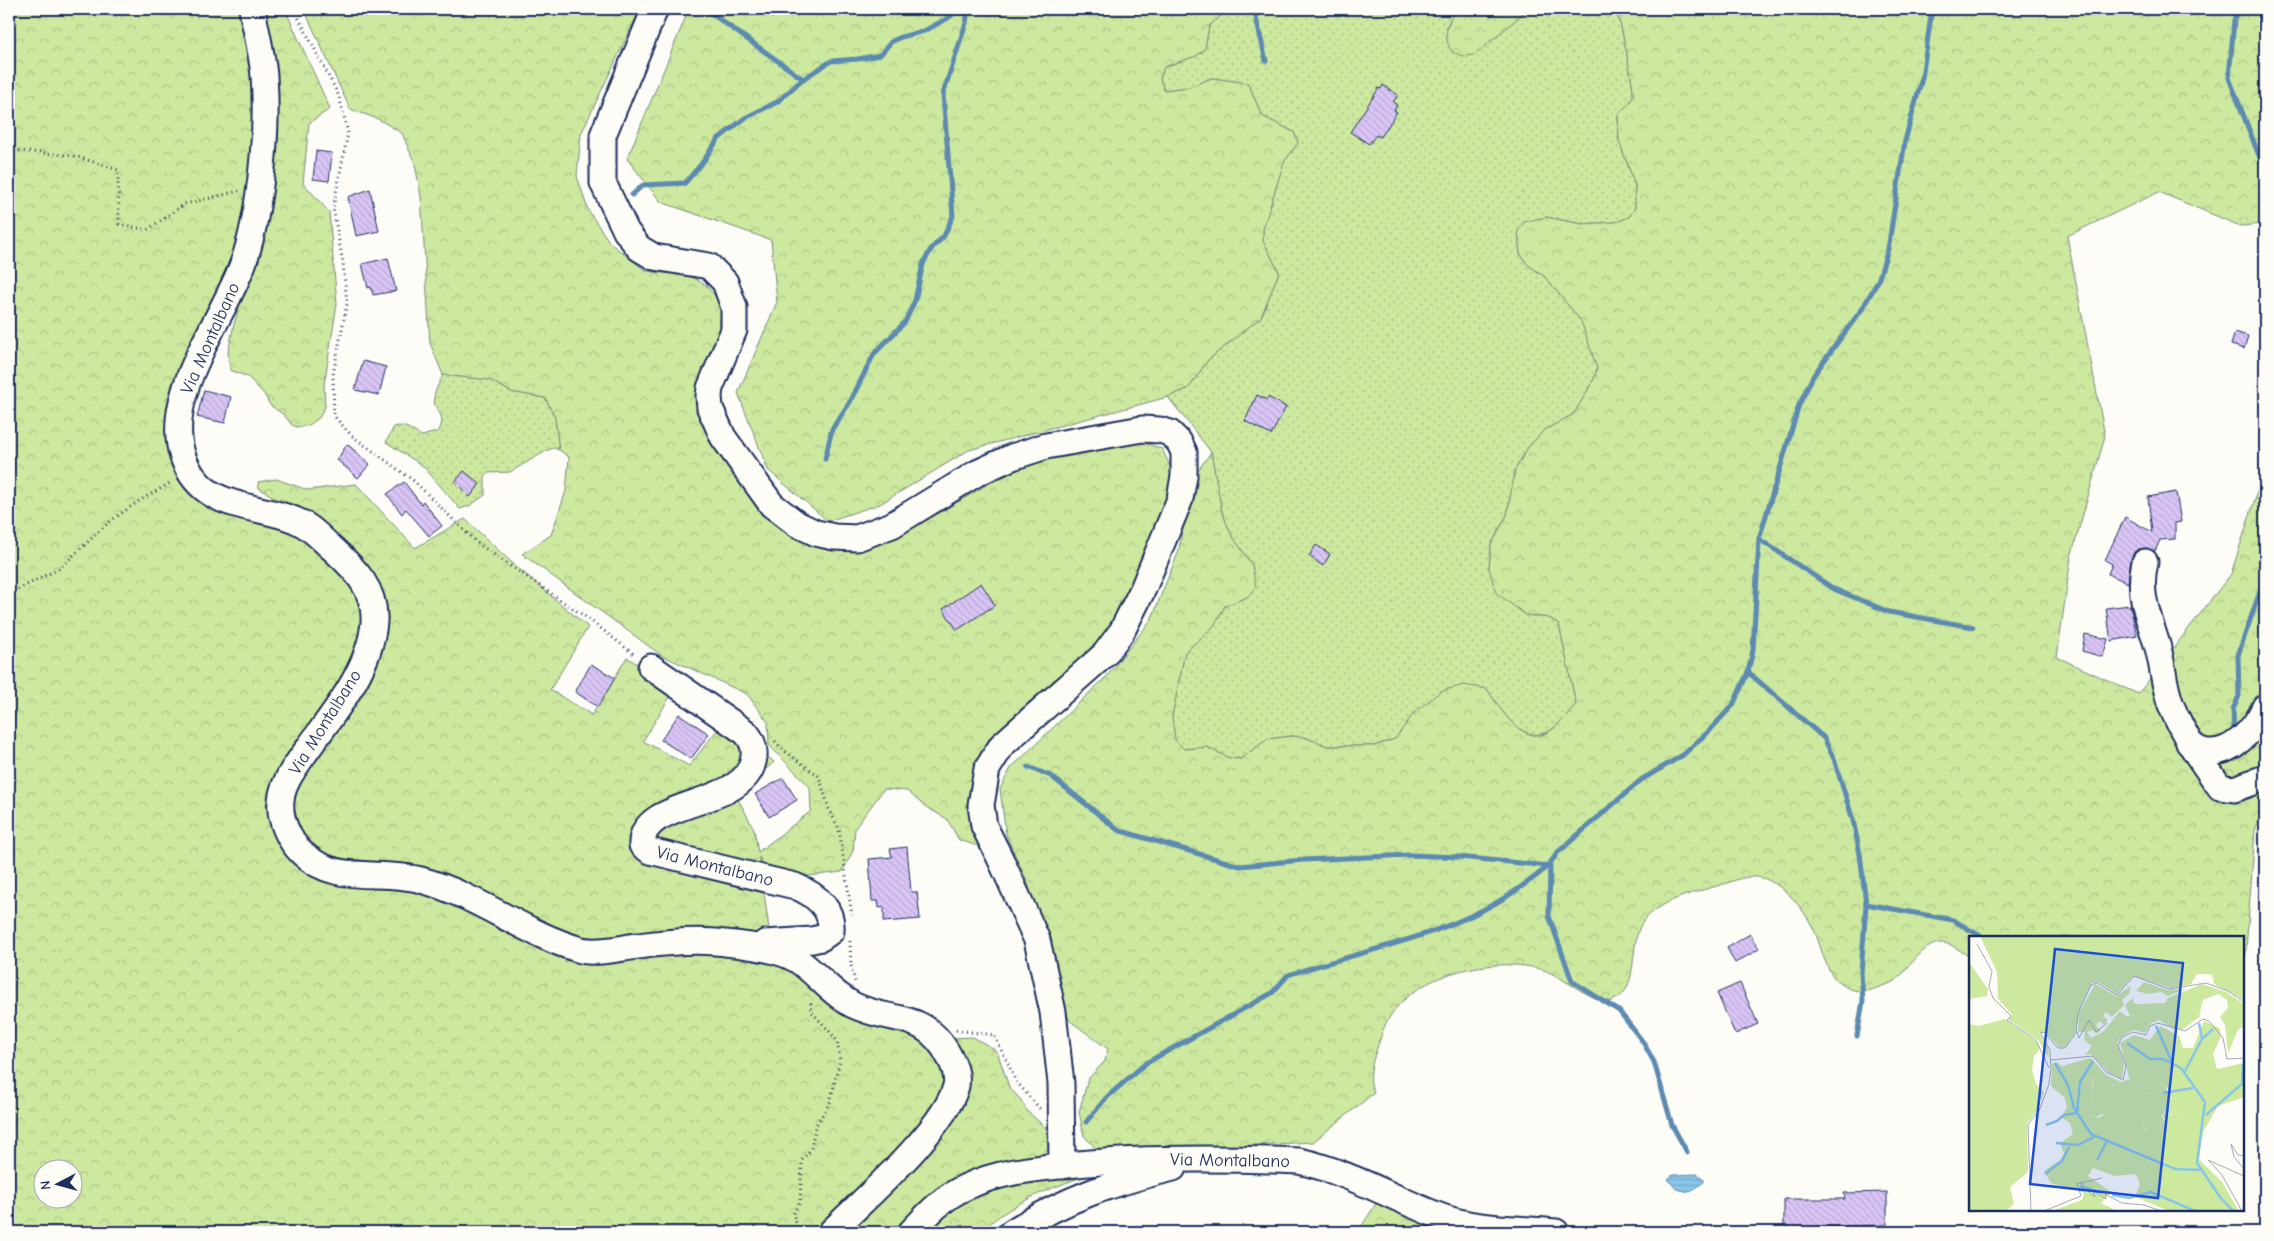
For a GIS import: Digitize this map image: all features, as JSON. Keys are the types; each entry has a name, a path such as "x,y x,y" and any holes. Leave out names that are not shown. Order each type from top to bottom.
{"street":[{"name":"Via Montalbano","path":"252,9 264,73 265,106 260,186 254,222 245,258 230,295 190,378 180,408 179,430 181,453 190,472 198,482 223,500 240,507 292,518 307,526 350,564 365,582 372,599 374,621 364,658 347,694 292,772 280,799 283,821 292,843 323,869 343,874 406,876 427,881 470,898 517,924 579,949 598,951 697,941 739,945 794,958 839,996 864,1009 911,1020 926,1029 948,1053 956,1070 956,1087 945,1109 926,1136 831,1232"},
{"path":"655,9 603,135 603,183 611,204 626,231 639,248 654,257 709,266 725,282 734,307 734,330 710,388 710,408 723,437 772,505 797,524 816,532 834,538 857,538 892,525 977,473 1012,457 1046,446 1142,429 1160,430 1170,433 1179,442 1184,452 1184,476 1180,499 1143,589 1122,631 1105,654 1002,745 987,769 981,805 984,826 1037,940 1053,1012 1060,1083 1062,1166"},
{"path":"2145,562 2141,579 2145,612 2158,648 2170,703 2189,743 2220,787 2234,789 2265,778"},
{"name":"Via Montalbano","path":"651,667 750,737 754,752 752,766 748,774 736,786 671,811 656,819 644,834 642,845 650,851 795,886 816,897 826,909 832,921 831,931 821,938 739,945"},
{"path":"2189,743 2202,751 2220,752 2247,735 2265,707"},
{"name":"Via Montalbano","path":"911,1232 938,1203 966,1187 994,1176 1030,1169 1139,1159 1299,1161 1322,1166 1443,1217 1473,1225 1556,1232"},
{"path":"1012,1232 1075,1198 1118,1182 1208,1160"}],"path":[{"path":"294,9 339,96 348,133 333,208 343,263 347,304 333,375 334,416 352,436 414,481 477,544 590,620 651,667"},
{"path":"9,150 75,156 118,170 119,224 147,230 185,204 260,186"},
{"path":"9,594 60,568 109,522 139,500 190,472"},
{"path":"772,738 782,750 819,776 830,809 840,829 852,922"},
{"path":"850,938 851,965 864,1009"},
{"path":"799,1232 793,1214 800,1202 802,1160 811,1149 815,1127 830,1102 840,1060 837,1040 819,1022 810,1007 813,997 824,983"},
{"path":"926,1029 994,1035 1015,1080 1061,1133"}],"green space":[{"path":"9,9 240,9 249,46 253,89 253,158 244,224 227,268 179,371 194,495 220,513 294,531 353,581 362,604 366,630 351,667 272,808 284,852 312,874 334,882 424,892 518,933 707,948 782,963 912,1033 939,1061 944,1078 940,1091 925,1117 905,1141 815,1232 9,1232"},
{"path":"263,9 285,9 330,109 309,123 303,183 329,212 337,304 324,385 325,407 319,418 309,425 297,427 292,425 284,415 270,405 264,394 248,377 230,370 228,353 234,324 266,217"},
{"path":"304,9 640,9 581,134 577,176 588,210 610,243 646,271 691,276 707,286 715,296 721,308 719,337 699,385 696,411 707,434 763,514 794,537 833,549 862,548 899,536 980,489 1005,471 1033,458 1095,446 1142,442 1162,449 1172,470 1164,507 1128,599 1110,627 1083,659 978,762 970,789 981,847 959,840 947,819 926,807 907,791 884,789 855,828 853,851 842,872 809,876 763,864 759,857 770,936 587,944 331,860 303,842 289,800 302,774 361,692 373,577 338,537 259,488 258,482 276,479 308,490 356,484 415,548 465,519 510,561 588,627 550,690 592,715 627,657 674,690 643,741 689,766 724,721 774,762 736,795 754,829 758,852 811,811 810,787 769,745 768,722 747,694 661,655 522,554 551,535 566,491 569,457 559,450 555,417 545,398 511,392 490,380 443,375 430,343 421,196 415,164 402,133 378,119 350,109"},
{"path":"689,9 1229,9 1209,26 1205,49 1196,56 1164,67 1160,79 1164,90 1189,87 1212,78 1248,83 1262,116 1294,132 1298,143 1284,162 1263,229 1263,241 1279,272 1261,317 1208,360 1189,388 1168,397 969,450 880,504 828,521 768,470 738,393 777,302 771,240 661,202 627,159"},
{"path":"1229,9 1455,9 1446,28 1475,54 1528,9 1616,9 1633,91 1632,99 1618,115 1619,141 1635,185 1635,208 1629,217 1616,222 1582,224 1546,217 1518,231 1520,254 1527,264 1545,277 1582,321 1597,368 1594,379 1574,414 1543,431 1527,449 1515,470 1507,515 1491,545 1489,568 1526,615 1549,618 1559,624 1576,704 1560,722 1546,733 1532,734 1516,726 1503,712 1487,689 1415,712 1395,739 1374,746 1327,746 1304,737 1292,736 1268,739 1240,759 1229,758 1207,747 1184,749 1175,740 1172,716 1185,652 1213,627 1225,606 1247,597 1252,565 1231,534 1222,512 1211,452 1168,397 1189,388 1208,360 1261,317 1279,272 1263,241 1263,229 1284,162 1298,143 1294,132 1262,116 1248,83 1212,78 1189,87 1164,90 1160,79 1164,67 1196,56 1205,49 1209,26"},
{"path":"1455,9 1528,9 1475,55 1463,56 1452,52 1446,35"},
{"path":"1616,9 2265,9 2265,224 2240,226 2159,192 2067,236 2105,436 2071,557 2057,657 2138,694 2231,574 2265,468 2265,803 2255,831 2244,976 2244,936 1969,936 1969,956 1944,943 1930,946 1894,981 1872,990 1854,990 1836,980 1825,961 1815,932 1804,913 1789,894 1769,881 1759,877 1748,877 1678,898 1649,915 1642,923 1638,932 1627,988 1620,996 1611,1001 1597,999 1544,970 1523,966 1499,965 1474,968 1450,974 1428,983 1408,996 1392,1013 1382,1033 1371,1071 1374,1093 1313,1142 1100,1153 1084,1136 1079,1112 1088,1079 1105,1061 1108,1049 1069,1020 1027,881 1006,835 1000,789 1011,768 1107,676 1151,620 1178,553 1194,476 1211,452 1222,512 1231,534 1252,565 1256,588 1247,597 1225,606 1213,627 1185,652 1172,716 1175,740 1184,749 1207,747 1229,758 1240,759 1268,739 1292,736 1304,737 1327,746 1374,746 1395,739 1415,712 1441,691 1464,685 1487,689 1509,720 1524,732 1532,735 1541,735 1551,730 1576,704 1559,624 1549,618 1526,615 1496,593 1489,568 1491,545 1507,515 1515,470 1527,449 1543,431 1574,414 1594,379 1597,368 1581,321 1545,277 1527,264 1520,253 1518,231 1524,222 1546,217 1582,224 1616,222 1629,217 1635,208 1635,185 1619,141 1618,115 1633,96"},
{"path":"443,375 490,380 511,392 545,398 555,417 559,450 554,448 548,450 510,472 488,473 485,477 485,495 471,505 460,509 423,466 386,442 394,427 398,426 405,427 422,436 439,431 442,419 436,407 434,395"},
{"path":"973,1037 994,1049 998,1054 1009,1087 1021,1100 1027,1111 1049,1131 1050,1145 1042,1156 953,1180 924,1201 896,1232 849,1232 932,1145 953,1117 952,1038"},
{"path":"1106,1169 1056,1187 1023,1202 1008,1210 980,1232 922,1232 946,1207 994,1187"},
{"path":"1377,1202 1453,1232 1358,1232"}],"water":[{"path":"1697,1174 1704,1179 1704,1182 1690,1192 1676,1189 1668,1179 1673,1175"}],"building":[{"path":"1383,85 1398,95 1393,102 1397,105 1394,110 1397,112 1381,137 1376,135 1369,144 1350,132 1379,88 1381,89"},
{"path":"316,151 332,153 329,181 313,179"},
{"path":"370,189 379,231 356,236 348,197"},
{"path":"388,258 396,291 373,295 371,287 368,288 362,264"},
{"path":"2235,332 2248,336 2244,349 2231,345"},
{"path":"363,361 386,367 379,395 355,390"},
{"path":"204,390 231,397 225,423 197,417"},
{"path":"1257,395 1267,400 1268,397 1286,407 1271,435 1245,421"},
{"path":"347,444 370,464 358,478 337,460"},
{"path":"464,471 480,484 470,497 455,482"},
{"path":"404,482 421,504 423,501 442,526 429,536 406,509 402,514 387,494"},
{"path":"2176,492 2181,522 2175,523 2175,539 2160,540 2155,551 2147,548 2134,552 2131,559 2128,583 2108,574 2112,564 2105,560 2125,517 2152,532 2148,497"},
{"path":"1316,545 1330,554 1323,566 1309,556"},
{"path":"981,583 995,605 957,630 943,609"},
{"path":"2130,605 2137,636 2111,641 2106,608"},
{"path":"2085,634 2108,639 2103,657 2082,651"},
{"path":"591,664 615,678 598,707 575,692"},
{"path":"679,714 709,734 691,759 661,740"},
{"path":"783,778 797,800 769,817 755,794"},
{"path":"907,847 911,892 917,892 920,919 884,922 884,907 879,908 878,901 872,901 869,859 892,857 890,849"},
{"path":"1750,934 1759,949 1735,963 1727,948"},
{"path":"1740,983 1758,1024 1735,1034 1717,993"},
{"path":"1887,1192 1887,1225 1823,1227 1823,1232 1784,1232 1784,1199 1845,1199 1844,1193"}],"waterway":[{"path":"705,9 803,79"},
{"path":"632,195 643,185 685,183 702,163 718,139 745,118 777,102 803,79 831,61 880,55 891,42 901,37 924,31 948,18 959,9"},
{"path":"825,459 832,429 850,402 874,354 905,322 915,300 923,264 931,249 944,236 953,216 943,94 966,23 968,9"},
{"path":"1254,9 1266,61"},
{"path":"1086,1122 1106,1098 1146,1063 1272,993 1288,975 1411,939 1470,916 1499,901 1539,874 1547,867 1557,853 1641,780 1683,755 1733,705 1748,672 1753,650 1759,539 1799,405 1813,376 1862,309 1878,281 1888,249 1905,141 1922,78 1932,9"},
{"path":"2238,9 2234,20 2229,78 2265,171"},
{"path":"1759,539 1834,589 1889,612 1973,627"},
{"path":"2234,735 2233,709 2239,696 2238,655 2265,577"},
{"path":"1748,672 1824,738 1834,759 1853,820 1860,854 1866,904 1861,973 1863,1001 1857,1036"},
{"path":"1028,767 1051,776 1118,830 1240,866 1303,860 1411,855 1459,857 1549,866"},
{"path":"1550,866 1549,916 1572,981 1619,1011 1643,1042 1654,1062 1672,1125 1687,1152"},
{"path":"1866,904 1953,920 1980,936"}]}
